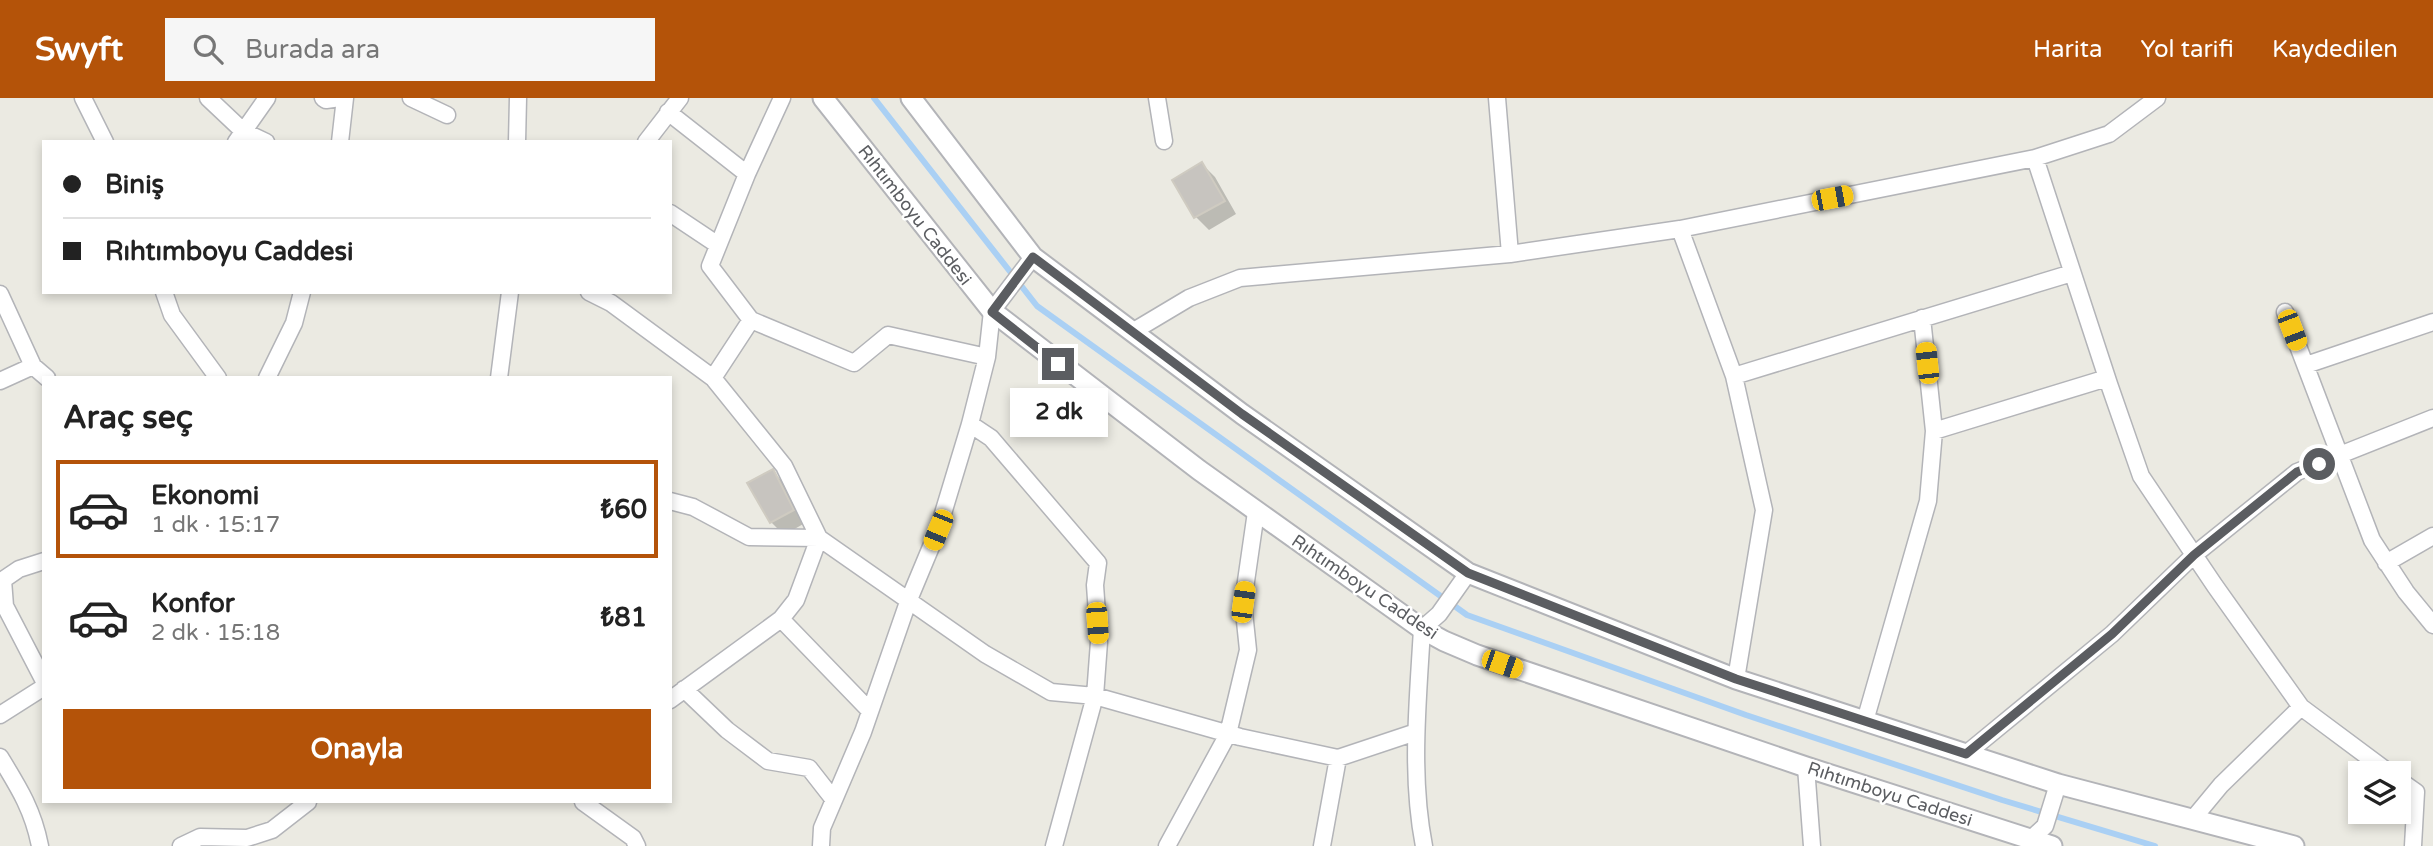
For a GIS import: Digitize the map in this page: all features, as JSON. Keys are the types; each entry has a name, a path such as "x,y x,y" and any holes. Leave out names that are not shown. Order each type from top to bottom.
{"street":[{"path":"83,98 104,140"},
{"path":"208,98 239,136 257,140"},
{"path":"239,136 267,98"},
{"path":"323,98 343,98 340,140"},
{"path":"411,98 447,115"},
{"path":"517,140 518,98"},
{"path":"647,140 680,98"},
{"path":"782,98 747,174 710,266 751,320 854,363 888,335 987,357"},
{"name":"Rıhtımboyu Caddesi","path":"822,98 992,312 1256,512 1444,641 1477,655 2030,843 2052,846"},
{"path":"911,98 1029,263 1132,332 1463,580 1736,679 1966,754 2057,791 2192,820 2294,846"},
{"path":"1157,98 1164,141"},
{"path":"1497,98 1510,254"},
{"path":"1132,332 1189,298 1240,278 1510,254 1680,229 2035,158 2109,134 2157,98"},
{"path":"668,112 747,174"},
{"path":"2035,158 2141,476 2301,708 2373,761"},
{"path":"672,214 718,245"},
{"path":"1680,229 1734,376 1764,510 1736,679"},
{"path":"821,846 822,828 870,711 908,602 938,530 987,357 992,312 1029,263"},
{"path":"1734,376 2073,273"},
{"path":"0,294 33,366 45,376"},
{"path":"165,294 172,316 217,376"},
{"path":"268,376 294,323 301,294"},
{"path":"499,376 510,294"},
{"path":"593,294 611,303 713,378 784,466 819,538 985,654 1051,692 1096,696 1228,734 1338,758 1416,732"},
{"path":"2285,312 2372,540 2406,592 2433,625"},
{"path":"1865,721 1928,501 1934,431 1922,318"},
{"path":"713,378 751,320"},
{"path":"2306,365 2433,322"},
{"path":"0,381 33,366"},
{"path":"1934,431 2107,379"},
{"path":"1966,754 2112,634 2194,555 2297,472 2433,418"},
{"path":"970,424 991,438 1098,563 1095,585 1099,642 1096,696 1054,846"},
{"path":"672,502 693,507 749,537 819,538"},
{"path":"1167,846 1228,734 1248,650 1243,602 1256,512"},
{"path":"2386,563 2433,536"},
{"path":"672,698 781,618 796,600 819,538"},
{"path":"42,562 19,569 3,580 5,606 42,677"},
{"path":"1424,846 1416,732 1423,628 1439,614 1463,580"},
{"path":"781,618 870,711"},
{"path":"0,715 42,688"},
{"path":"684,689 727,730 768,761 808,768 834,800"},
{"path":"2192,820 2221,785 2301,708"},
{"path":"0,757 24,795 35,820 40,846"},
{"path":"1322,846 1338,758"},
{"path":"1806,767 1812,846"},
{"path":"2411,788 2416,792 2413,846"},
{"path":"2030,843 2045,826 2057,791"},
{"path":"181,846 200,837 247,838 272,830 306,803"},
{"path":"584,803 633,838 637,846"}],"building":[{"path":"1202,162 1225,201 1194,218 1172,180"},
{"path":"773,469 794,510 770,523 747,483"}],"waterway":[{"path":"874,98 1037,306 1467,615 1746,715 2002,800 2155,846"}],"route":[{"path":"1058,364 992,312 1033,257 1242,414 1468,573 1736,679 1966,754 2112,634 2194,555 2297,472 2319,464"}]}
